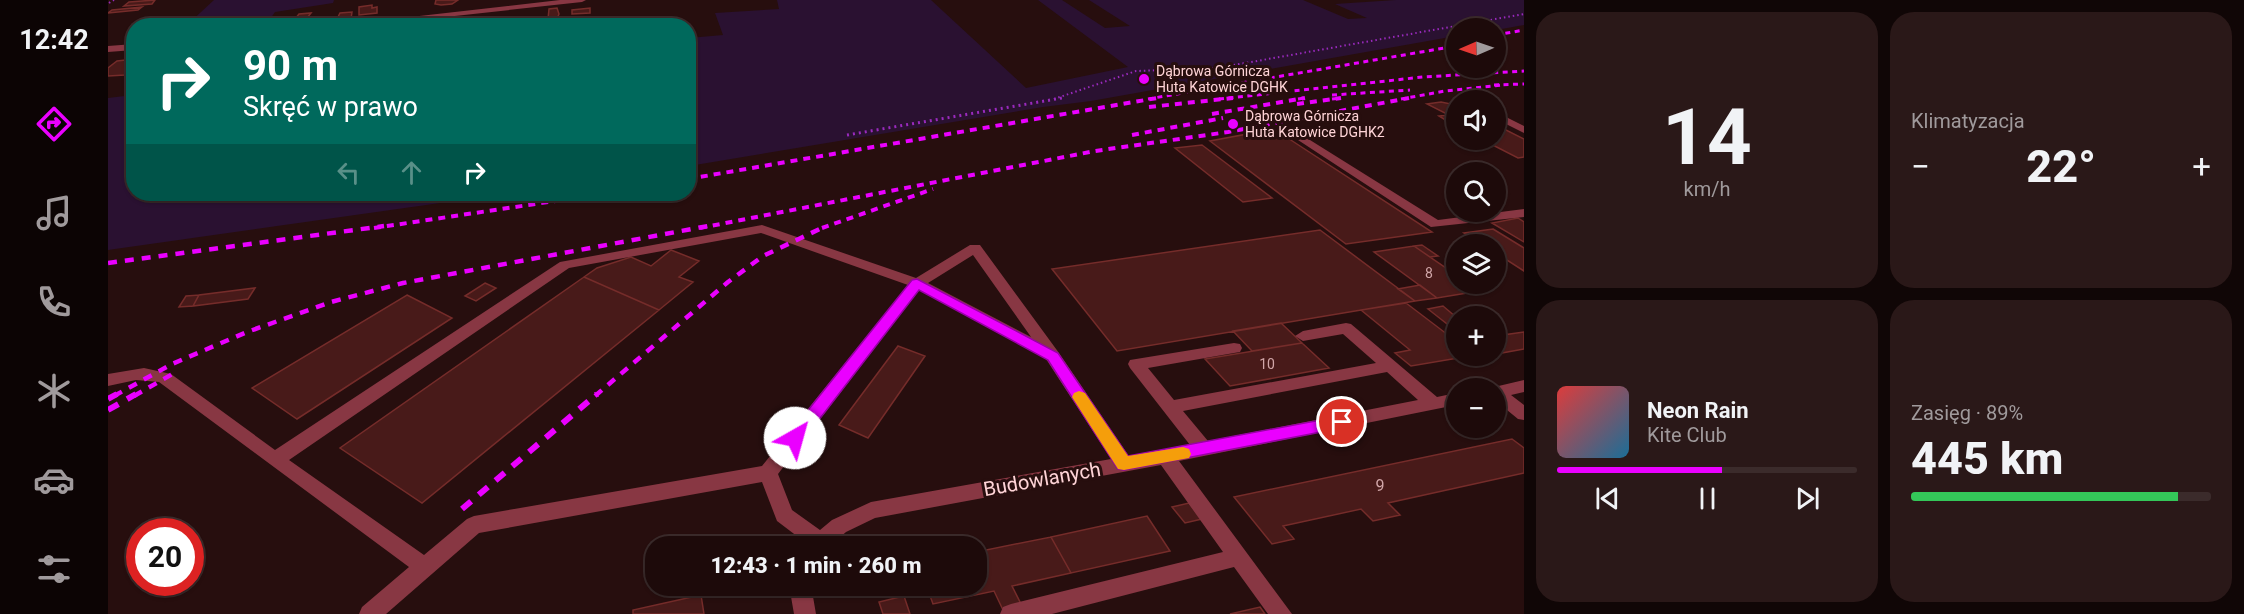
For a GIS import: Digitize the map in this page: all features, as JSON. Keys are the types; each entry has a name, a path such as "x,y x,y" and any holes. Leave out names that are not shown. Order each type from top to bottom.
{"street":[{"path":"411,18 582,0"},
{"path":"108,49 126,48"},
{"path":"1506,120 1524,130"},
{"path":"1302,138 1436,224 1524,213"},
{"path":"275,460 565,265 762,229 917,283 1053,357"},
{"path":"370,614 474,525 768,473 917,283 975,248 1053,357 1124,464"},
{"path":"1302,336 1346,328 1434,404"},
{"path":"1204,450 1136,364 1234,348"},
{"path":"1170,407 1389,366"},
{"path":"108,380 125,374 154,374 165,378 425,567"},
{"path":"1506,390 1524,386"},
{"path":"1506,400 1524,414"},
{"name":"Budowlanych","path":"827,536 839,526 871,510 1204,450 1446,401"},
{"path":"1165,457 1281,614"},
{"path":"768,473 784,515 808,536"},
{"path":"1011,614 1238,557"},
{"path":"803,596 805,614"}],"path":[{"path":"109,3 114,0"},
{"path":"847,135 1060,98 1102,81 1136,71 1217,68 1524,14"}],"shaded area":[{"path":"214,0 334,0 333,3 275,12 271,18 195,18"},
{"path":"777,0 931,0 1026,88 1128,67 1038,0 1062,0 1105,28 1130,26 1089,0 1303,0 1348,19 1367,18 1335,4 1396,0 1524,0 1524,25 1506,28 1506,18 1446,18 1446,38 1091,101 696,165 696,37 723,35 715,13 779,9"},
{"path":"126,96 126,201 454,201 108,250 108,98"}],"building":[{"path":"155,0 152,4 124,6 129,2"},
{"path":"436,0 458,0 452,4 441,5 435,4"},
{"path":"372,5 372,8 377,7 377,13 359,15 359,7"},
{"path":"142,7 138,10 108,13 112,10"},
{"path":"557,8 557,18 548,18 549,9"},
{"path":"590,8 590,13 572,14 572,10"},
{"path":"352,12 351,18 338,18 340,13"},
{"path":"311,13 307,18 296,18 299,14"},
{"path":"126,60 126,74 108,76 108,68 117,61"},
{"path":"1446,103 1446,114 1427,104"},
{"path":"1274,129 1432,232 1346,244 1210,141"},
{"path":"1506,130 1524,139 1524,157 1518,158 1502,150 1506,150"},
{"path":"1202,145 1272,198 1243,202 1175,148"},
{"path":"1518,218 1524,222 1524,242 1492,223"},
{"path":"1493,229 1501,234 1466,234 1464,233"},
{"path":"1320,230 1415,301 1117,351 1052,269"},
{"path":"1506,237 1524,248 1524,271 1506,259"},
{"path":"1422,245 1438,256 1430,257 1414,246"},
{"path":"1414,246 1446,268 1446,294 1461,294 1437,298 1374,252"},
{"path":"671,250 699,261 679,277 693,282 659,310 584,277 597,268 631,257 651,266"},
{"path":"584,277 659,310 422,503 340,448"},
{"path":"485,283 496,288 476,301 465,296"},
{"path":"1420,285 1437,298 1415,301 1398,289"},
{"path":"255,288 248,299 193,306 199,295"},
{"path":"199,295 193,306 179,307 186,296"},
{"path":"407,295 452,318 297,419 252,388"},
{"path":"1406,303 1446,333 1446,360 1411,366 1395,353 1410,350 1361,310"},
{"path":"1443,306 1446,309 1446,323 1428,309"},
{"path":"1281,323 1302,343 1252,351 1233,331"},
{"path":"1524,332 1524,349 1506,352 1506,335"},
{"path":"1302,343 1329,368 1230,386 1205,359"},
{"path":"898,346 925,356 868,438 839,425"},
{"path":"1512,439 1524,448 1524,473 1388,503 1400,515 1373,521 1361,509 1283,526 1294,539 1272,544 1234,497"},
{"path":"1189,503 1202,519 1185,523 1172,507"},
{"path":"1147,516 1170,551 1071,573 1051,537"},
{"path":"1051,537 1071,573 1012,586 1022,606 1003,610 994,591 987,592 987,550"},
{"path":"701,596 704,614 633,614 633,610"},
{"path":"904,596 910,614 883,614 879,602"},
{"path":"930,596 971,596 933,604"},
{"path":"1260,607 1265,614 1230,614"}],"railway":[{"path":"1506,33 1524,30"},
{"path":"1148,99 1446,48"},
{"path":"1219,99 1423,77 1524,71"},
{"path":"1494,85 1524,84"},
{"path":"1401,99 1445,91 1502,85"},
{"path":"1332,95 1410,90"},
{"path":"696,178 1157,98"},
{"path":"1149,107 1233,98"},
{"path":"1212,114 1305,98 1298,99"},
{"path":"1297,104 1341,98 1332,99"},
{"path":"700,228 1095,151 1228,132 1409,98"},
{"path":"1132,135 1223,118"},
{"path":"822,228 933,189"},
{"path":"374,228 555,201"},
{"path":"108,263 384,226"},
{"path":"114,396 172,364 247,332 331,302 403,283 708,226"},
{"path":"595,396 728,282 763,256 826,226"},
{"path":"134,396 176,372"},
{"path":"108,399 117,394"},
{"path":"108,410 136,394"},
{"path":"462,509 597,394"}],"slow traffic":[{"path":"1079,397 1124,464 1183,454"}],"place":[{"name":"Dąbrowa Górnicza Huta Katowice DGHK","path":"1144,79"},
{"name":"Dąbrowa Górnicza Huta Katowice DGHK2","path":"1233,124"}],"route":[{"path":"795,438 917,283 1053,357 1124,464 1342,422"}]}
